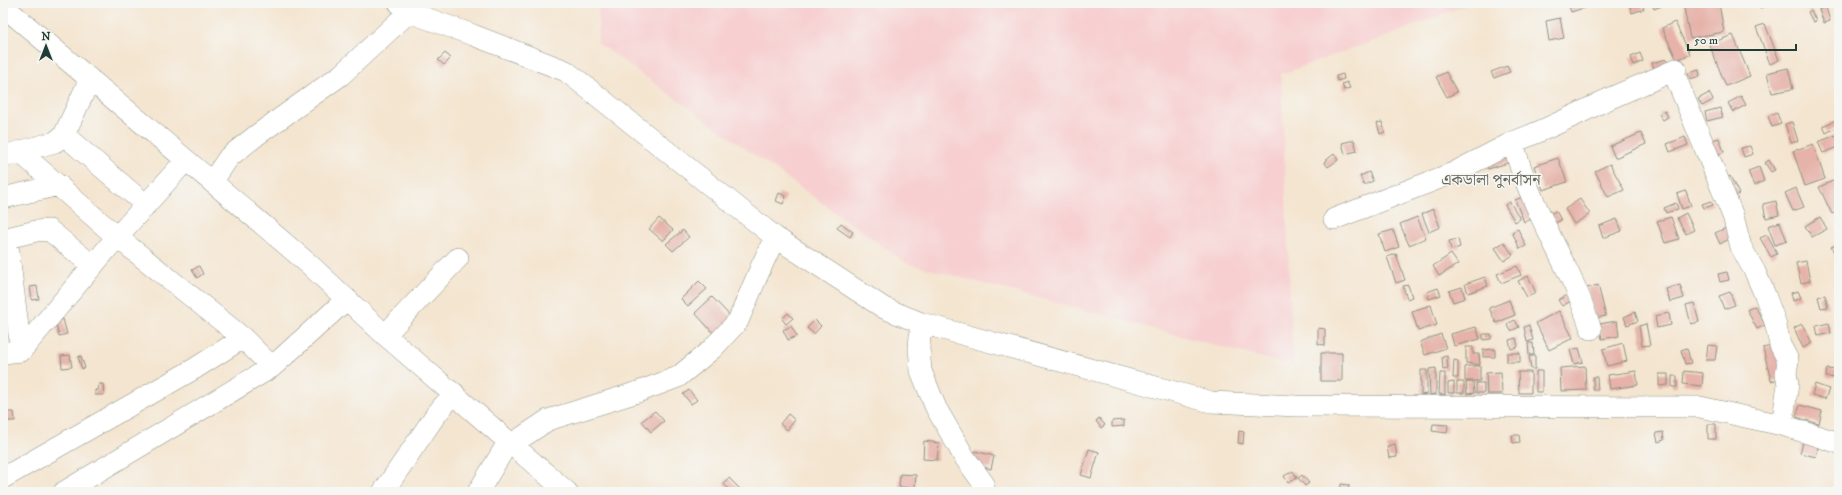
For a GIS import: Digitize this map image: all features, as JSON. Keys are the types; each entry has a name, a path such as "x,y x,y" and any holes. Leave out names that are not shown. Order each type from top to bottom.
{"street":[{"path":"3,6 347,298 385,335 567,492"},
{"path":"212,182 229,157 257,135 341,75 404,8 566,71 775,238 884,308 921,323 1211,402 1296,406 1700,407 1782,425 1839,443"},
{"path":"1334,219 1453,173 1513,142 1538,134 1595,105 1674,70 1733,216 1741,247 1755,272 1765,295 1775,322 1780,345 1788,360 1786,374 1788,384 1782,425"},
{"path":"12,154 56,142 64,135 90,79"},
{"path":"64,135 146,205"},
{"path":"1513,142 1516,157 1546,226 1577,290 1591,329"},
{"path":"12,154 59,185 117,238 243,338 272,367"},
{"path":"12,352 93,266 186,160"},
{"path":"3,198 59,185"},
{"path":"12,352 5,238 36,230 49,230 93,266"},
{"path":"478,492 510,442 548,420 638,392 678,377 712,349 738,321 775,238"},
{"path":"385,335 458,258"},
{"path":"64,492 272,367 347,298"},
{"path":"921,323 919,348 921,371 936,408 965,458 984,484 984,492"},
{"path":"3,478 188,372 243,338"},
{"path":"383,492 435,416 454,393"}],"shaded area":[{"path":"598,3 1470,3 1396,33 1281,74 1293,366 906,263 598,43"}],"building":[{"path":"1568,3 1586,3 1587,7 1571,12"},
{"path":"1629,3 1642,3 1644,9 1632,13"},
{"path":"1652,3 1669,3 1654,9"},
{"path":"1683,3 1719,3 1724,32 1690,38"},
{"path":"1758,3 1775,3 1760,8"},
{"path":"1826,7 1830,21 1824,23 1819,9"},
{"path":"1811,10 1816,21 1813,22 1808,12"},
{"path":"1560,18 1564,38 1549,41 1546,21"},
{"path":"1675,22 1690,54 1677,60 1662,28"},
{"path":"1765,24 1779,60 1770,64 1756,27"},
{"path":"1733,35 1750,76 1726,86 1709,44"},
{"path":"445,53 451,58 444,65 438,60"},
{"path":"1640,53 1643,61 1634,65 1631,57"},
{"path":"1666,59 1669,68 1656,73 1652,63"},
{"path":"1507,66 1510,72 1494,78 1491,72"},
{"path":"1788,68 1793,89 1772,93 1767,73"},
{"path":"1699,70 1700,76 1690,79 1688,73"},
{"path":"1446,72 1457,92 1447,97 1436,77"},
{"path":"1343,74 1344,79 1337,81 1336,76"},
{"path":"1347,82 1350,88 1344,90 1342,84"},
{"path":"1709,93 1713,100 1702,106 1698,99"},
{"path":"1741,96 1746,105 1733,112 1728,103"},
{"path":"1720,108 1723,117 1707,121 1705,112"},
{"path":"1665,111 1668,117 1663,120 1659,114"},
{"path":"1777,113 1781,124 1772,127 1768,116"},
{"path":"1838,119 1839,126 1826,133 1823,126"},
{"path":"1382,122 1385,132 1380,134 1377,123"},
{"path":"1792,122 1798,141 1791,143 1785,124"},
{"path":"1641,133 1646,144 1615,158 1610,146"},
{"path":"1836,135 1839,147 1823,153 1818,142"},
{"path":"1685,137 1688,145 1670,152 1667,144"},
{"path":"1719,138 1724,152 1713,156 1707,142"},
{"path":"1354,140 1357,151 1345,154 1342,143"},
{"path":"1813,144 1825,179 1805,186 1793,151"},
{"path":"1750,146 1753,154 1744,157 1741,148"},
{"path":"1334,154 1338,160 1328,167 1324,162"},
{"path":"1509,156 1511,162 1488,169 1486,163"},
{"path":"1558,158 1567,182 1543,190 1534,166"},
{"path":"1769,160 1775,170 1771,172 1765,163"},
{"path":"1610,164 1624,190 1608,197 1595,171"},
{"path":"1759,167 1764,181 1754,186 1748,171"},
{"path":"1369,172 1373,181 1364,185 1360,176"},
{"path":"1730,176 1739,194 1731,198 1722,181"},
{"path":"1833,181 1839,194 1839,210 1832,214 1819,187"},
{"path":"1796,188 1804,207 1793,211 1785,193"},
{"path":"1686,191 1691,206 1682,209 1677,194"},
{"path":"779,193 786,196 783,204 776,201"},
{"path":"1523,197 1532,219 1524,222 1515,200"},
{"path":"1580,199 1590,214 1574,224 1565,209"},
{"path":"1711,201 1713,205 1704,208 1702,204"},
{"path":"1776,201 1779,215 1766,218 1763,204"},
{"path":"1510,202 1520,219 1515,222 1505,205"},
{"path":"1676,203 1678,209 1666,213 1664,208"},
{"path":"1433,209 1440,227 1429,232 1422,214"},
{"path":"1556,211 1561,220 1552,225 1547,215"},
{"path":"1686,213 1694,230 1686,234 1677,218"},
{"path":"1417,217 1426,238 1409,245 1400,224"},
{"path":"1671,217 1679,239 1665,243 1657,221"},
{"path":"1820,217 1827,229 1812,237 1805,226"},
{"path":"659,218 673,230 663,241 649,229"},
{"path":"1617,219 1622,231 1603,238 1599,226"},
{"path":"1780,222 1787,241 1775,245 1768,226"},
{"path":"841,223 853,232 850,237 837,228"},
{"path":"1726,228 1731,238 1720,244 1715,233"},
{"path":"1518,229 1526,246 1520,249 1512,232"},
{"path":"683,230 689,237 673,251 666,244"},
{"path":"1393,230 1399,247 1385,252 1379,234"},
{"path":"1767,235 1777,254 1771,257 1760,238"},
{"path":"1458,239 1460,247 1451,250 1449,241"},
{"path":"1504,242 1513,255 1504,261 1495,248"},
{"path":"1836,245 1839,250 1839,256 1837,257 1831,247"},
{"path":"1396,254 1405,280 1396,283 1387,257"},
{"path":"1451,254 1458,264 1439,276 1433,266"},
{"path":"1806,261 1810,281 1801,283 1796,263"},
{"path":"199,266 203,274 197,278 192,270"},
{"path":"1517,266 1521,275 1501,283 1497,274"},
{"path":"1727,272 1729,280 1720,282 1718,274"},
{"path":"1528,276 1536,293 1527,297 1518,281"},
{"path":"1485,277 1488,286 1468,293 1465,284"},
{"path":"699,281 707,289 688,306 681,299"},
{"path":"1408,285 1412,297 1407,299 1403,286"},
{"path":"1598,285 1606,316 1595,318 1587,288"},
{"path":"1680,285 1684,298 1670,302 1666,289"},
{"path":"37,286 39,299 32,300 30,287"},
{"path":"1462,287 1465,298 1453,302 1449,291"},
{"path":"1438,288 1441,295 1429,299 1427,292"},
{"path":"1798,291 1801,298 1793,301 1791,293"},
{"path":"1730,292 1735,305 1724,309 1719,296"},
{"path":"1570,294 1573,300 1562,306 1558,300"},
{"path":"1825,295 1828,307 1821,308 1818,297"},
{"path":"712,297 734,320 716,336 695,313"},
{"path":"1509,300 1515,315 1496,323 1489,308"},
{"path":"1694,303 1699,322 1691,324 1686,305"},
{"path":"1431,305 1437,325 1418,331 1412,311"},
{"path":"1755,306 1765,325 1757,329 1747,310"},
{"path":"1559,311 1573,338 1549,350 1536,323"},
{"path":"1635,312 1638,321 1627,325 1624,317"},
{"path":"788,313 793,318 786,324 782,319"},
{"path":"1669,313 1671,325 1657,328 1655,316"},
{"path":"63,319 67,334 59,336 55,321"},
{"path":"815,320 821,326 814,334 807,328"},
{"path":"1515,320 1519,327 1511,331 1507,324"},
{"path":"1617,321 1619,336 1602,339 1599,324"},
{"path":"1829,323 1831,333 1818,336 1816,326"},
{"path":"1646,324 1650,345 1642,346 1639,326"},
{"path":"1802,324 1812,343 1803,348 1794,328"},
{"path":"1529,325 1533,340 1527,342 1524,327"},
{"path":"791,326 797,336 788,340 783,330"},
{"path":"1476,327 1480,339 1454,346 1451,334"},
{"path":"1318,328 1325,329 1325,345 1318,344"},
{"path":"1441,334 1446,348 1425,355 1420,342"},
{"path":"1483,334 1491,334 1491,339 1483,340"},
{"path":"1516,338 1518,347 1511,349 1509,340"},
{"path":"1528,343 1533,343 1534,355 1529,355"},
{"path":"1623,343 1627,361 1607,366 1603,349"},
{"path":"1708,345 1717,346 1715,360 1706,360"},
{"path":"1775,345 1784,378 1771,381 1763,348"},
{"path":"1466,347 1473,347 1473,354 1479,354 1480,365 1466,363"},
{"path":"1579,348 1583,362 1574,364 1570,350"},
{"path":"1687,348 1691,363 1685,364 1681,350"},
{"path":"1495,349 1495,357 1483,357 1483,350"},
{"path":"1321,353 1342,353 1342,381 1321,381"},
{"path":"1507,353 1520,353 1520,362 1507,362"},
{"path":"70,355 72,367 62,368 61,356"},
{"path":"81,356 85,368 82,369 78,357"},
{"path":"1447,356 1448,369 1443,370 1442,357"},
{"path":"1529,356 1535,356 1535,369 1531,369"},
{"path":"1454,360 1458,361 1458,378 1453,378"},
{"path":"1465,366 1480,366 1480,381 1465,381"},
{"path":"1585,366 1586,390 1561,391 1560,368"},
{"path":"1436,368 1436,394 1430,395 1429,369"},
{"path":"1827,369 1838,370 1838,378 1826,377"},
{"path":"1421,370 1427,370 1427,394 1421,395"},
{"path":"1536,371 1542,371 1542,392 1536,392"},
{"path":"1636,371 1638,385 1610,389 1608,375"},
{"path":"1684,371 1703,373 1702,386 1683,384"},
{"path":"1501,372 1502,394 1487,394 1486,373"},
{"path":"1518,372 1531,372 1531,393 1519,393"},
{"path":"1440,373 1445,373 1445,395 1439,394"},
{"path":"1659,374 1668,374 1668,385 1659,386"},
{"path":"1672,376 1677,376 1677,387 1672,387"},
{"path":"1593,377 1597,377 1598,390 1593,390"},
{"path":"1454,382 1454,393 1448,393 1448,383"},
{"path":"1457,382 1464,382 1464,393 1457,393"},
{"path":"1466,382 1473,382 1474,393 1467,394"},
{"path":"1476,383 1484,383 1484,393 1476,393"},
{"path":"99,384 103,384 104,395 95,395 95,390 98,390"},
{"path":"1815,384 1829,389 1825,399 1812,395"},
{"path":"689,390 697,400 691,404 683,394"},
{"path":"1800,405 1822,411 1819,424 1796,417"},
{"path":"655,411 664,421 651,432 642,421"},
{"path":"6,412 14,412 15,421 7,421"},
{"path":"788,414 795,420 787,430 780,424"},
{"path":"1099,418 1105,425 1101,428 1096,421"},
{"path":"1124,420 1124,426 1112,427 1112,421"},
{"path":"1433,424 1448,425 1447,433 1432,431"},
{"path":"1708,424 1716,424 1716,439 1708,439"},
{"path":"1239,431 1244,432 1243,444 1238,443"},
{"path":"1663,432 1664,440 1658,442 1656,433"},
{"path":"1512,435 1519,435 1520,442 1513,443"},
{"path":"1804,439 1819,442 1816,457 1800,453"},
{"path":"924,441 939,443 937,460 923,459"},
{"path":"1395,444 1397,457 1389,458 1387,446"},
{"path":"1089,449 1099,452 1091,478 1081,475"},
{"path":"975,451 994,456 991,469 972,464"},
{"path":"1293,471 1297,478 1288,483 1284,476"},
{"path":"900,474 916,475 915,488 899,487"},
{"path":"1302,475 1309,483 1305,486 1298,478"},
{"path":"729,478 743,492 731,492 723,483"},
{"path":"1341,484 1349,485 1348,492 1340,492"}],"district":[{"name":"একডালা পুনর্বাসন","path":"1491,180"}]}
